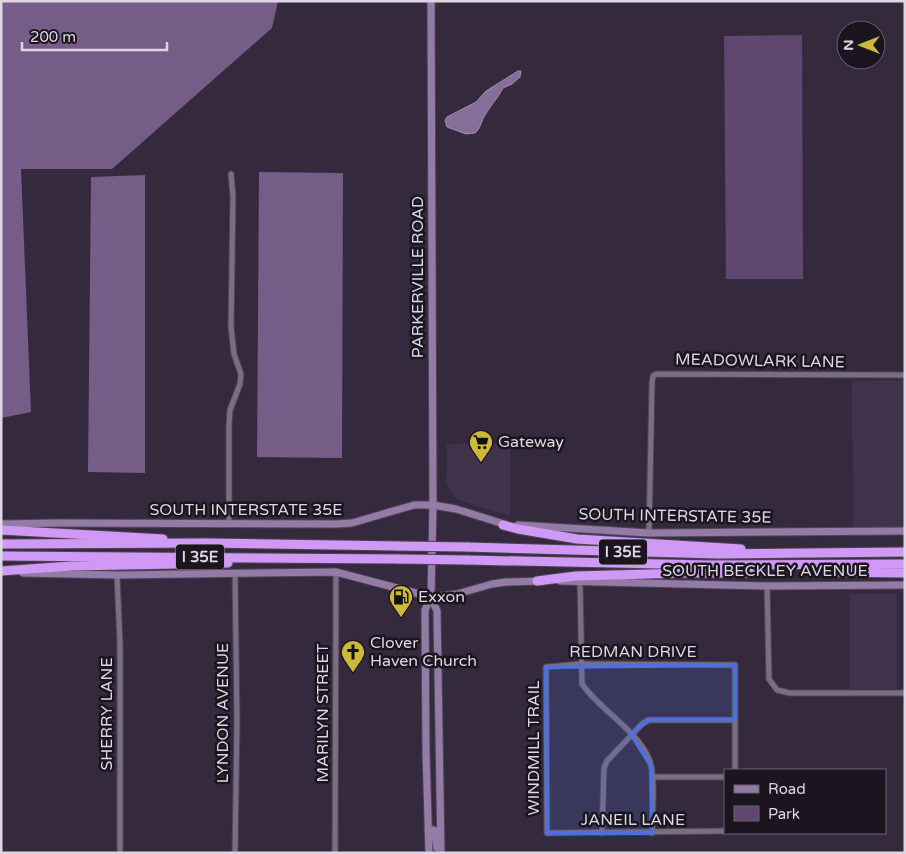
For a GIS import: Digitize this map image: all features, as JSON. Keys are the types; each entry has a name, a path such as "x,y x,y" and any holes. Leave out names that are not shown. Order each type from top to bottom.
{"highway":[{"path":"504,525 577,538 708,546 778,553"},
{"path":"1,530 208,543"},
{"name":"I 35E","path":"1,544 208,543 467,547 654,553 905,552"},
{"name":"I 35E","path":"1,556 289,557 769,566 905,564"},
{"path":"1,572 63,566 248,562 289,557"},
{"path":"816,565 835,572 905,572"},
{"path":"537,580 582,575 749,573 758,572 769,566"}],"main road":[{"name":"PARKERVILLE ROAD","path":"431,1 433,417 431,597"},
{"name":"SOUTH INTERSTATE 35E","path":"1,524 336,524 352,523 414,505 433,505 456,509 504,525 649,533 905,531"},
{"name":"SOUTH BECKLEY AVENUE","path":"1,572 117,575 336,572 431,597 457,594 492,584 537,580 767,586 905,585"},
{"path":"431,597 437,611 440,853"},
{"path":"429,853 426,772 425,610 431,597"},
{"path":"425,636 437,635"},
{"path":"426,772 439,772"},
{"path":"428,830 434,830 440,853"}],"street":[{"path":"229,523 230,410 240,384 241,374 234,354 232,335 233,196 231,174"},
{"name":"MEADOWLARK LANE","path":"649,533 652,384 653,376 656,374 905,375"},
{"name":"MARILYN STREET","path":"335,853 336,572"},
{"name":"LYNDON AVENUE","path":"235,573 237,719 235,853"},
{"name":"SHERRY LANE","path":"117,575 120,644 120,853"},
{"path":"580,582 582,684 631,734 649,758 652,777 652,833"},
{"path":"767,586 769,679 777,690 790,693 905,693"},
{"name":"REDMAN DRIVE","path":"546,667 582,664 735,665 734,720"},
{"name":"WINDMILL TRAIL","path":"546,667 546,828"},
{"path":"602,833 604,768 607,761 631,734 649,720 734,720 735,769"},
{"path":"652,777 724,777"},
{"name":"JANEIL LANE","path":"546,828 546,832 602,833 724,831"}],"highlighted area":[{"path":"735,665 735,720 649,720 631,734 651,766 652,833 547,833 546,667"}],"shaded area":[{"path":"1,1 278,1 272,28 112,169 21,169 31,412 1,418"},
{"path":"521,71 520,77 512,84 503,88 475,133 466,134 447,127 445,120 447,117 476,102 486,91"},
{"path":"259,172 343,173 342,458 257,457"},
{"path":"145,175 145,473 88,472 91,177"},
{"path":"905,380 905,527 853,527 852,381"},
{"path":"510,443 510,516 456,499 446,483 447,444"},
{"path":"850,594 897,594 897,689 850,689"}],"green space":[{"path":"802,35 803,279 726,279 724,36"}],"place":[{"name":"Gateway","path":"481,463"},
{"name":"Exxon","path":"401,618"},
{"name":"Clover Haven Church","path":"353,673"}]}
